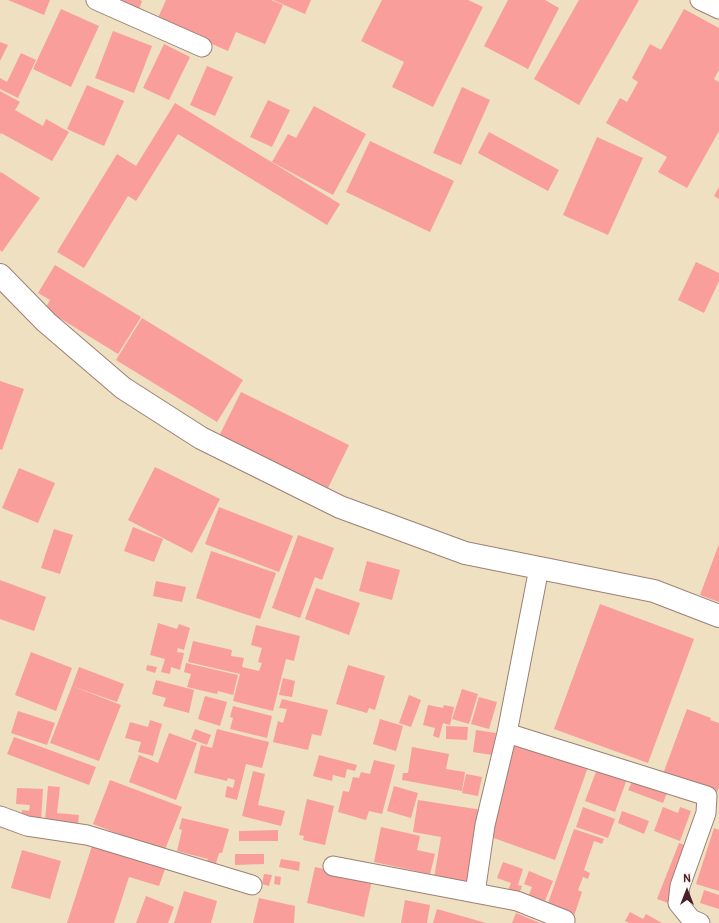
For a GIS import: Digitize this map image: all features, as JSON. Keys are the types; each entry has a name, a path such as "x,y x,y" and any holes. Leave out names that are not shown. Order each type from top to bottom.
{"street":[{"path":"96,0 202,47"},
{"path":"0,275 46,322 123,388 201,438 340,507 465,553 654,591 719,616"},
{"path":"475,893 485,825 507,733 539,568"},
{"path":"507,733 707,796 706,813 680,886 678,903 691,919 700,923"},
{"path":"0,816 27,826 87,835 252,885"},
{"path":"333,866 517,901 565,920"}],"building":[{"path":"8,0 50,0 44,15"},
{"path":"123,0 142,1 138,12 121,5"},
{"path":"166,0 271,0 283,5 265,44 236,32 228,51 157,20"},
{"path":"273,0 311,0 305,14"},
{"path":"382,0 468,0 483,7 433,107 392,87 404,62 361,41"},
{"path":"508,0 545,0 559,8 528,69 484,46"},
{"path":"579,0 639,0 579,105 534,79"},
{"path":"61,9 99,26 71,87 33,69"},
{"path":"684,9 719,28 719,70 714,79 719,82 719,131 687,188 658,172 667,157 606,123 620,98 627,102 638,82 632,78 650,44 661,50"},
{"path":"113,31 152,46 134,93 95,78"},
{"path":"0,42 8,45 0,61"},
{"path":"164,44 190,57 169,100 143,88"},
{"path":"21,53 36,60 18,98 0,89 0,78 7,82"},
{"path":"207,66 233,77 215,116 190,105"},
{"path":"87,85 124,101 104,146 67,129"},
{"path":"462,87 490,100 461,165 433,153"},
{"path":"0,91 20,102 15,110 43,126 46,119 69,132 52,161 1,133 0,135"},
{"path":"268,100 290,110 272,147 250,137"},
{"path":"175,103 340,204 327,225 178,134 136,201 128,196 84,268 57,252 117,154 136,166"},
{"path":"314,106 366,134 333,195 272,162 288,134 296,138"},
{"path":"489,132 559,170 548,191 478,153"},
{"path":"597,137 643,158 608,235 563,215"},
{"path":"370,141 454,181 430,232 346,192"},
{"path":"1,172 40,198 2,252 0,250"},
{"path":"719,187 719,199 714,196"},
{"path":"696,262 719,273 719,281 704,313 678,300"},
{"path":"55,265 141,317 118,354 45,309 50,300 38,293"},
{"path":"142,318 243,380 217,422 116,360"},
{"path":"0,381 24,389 2,450 0,449"},
{"path":"241,392 349,445 328,488 219,436"},
{"path":"155,467 220,499 192,553 128,520"},
{"path":"19,468 55,483 38,523 2,508"},
{"path":"219,507 293,536 279,572 205,544"},
{"path":"133,527 163,539 154,562 124,551"},
{"path":"54,529 73,535 60,574 41,568"},
{"path":"298,535 334,548 322,580 315,577 300,618 272,608"},
{"path":"719,544 719,602 700,595"},
{"path":"211,551 276,573 260,619 196,598"},
{"path":"367,561 400,570 392,600 359,591"},
{"path":"0,580 46,597 34,631 0,619"},
{"path":"156,581 186,587 182,602 153,596"},
{"path":"316,588 360,603 349,635 305,619"},
{"path":"600,604 694,639 648,763 554,729"},
{"path":"158,623 177,629 179,624 190,628 184,650 178,648 177,652 184,653 180,670 171,667 170,674 161,672 165,659 150,655"},
{"path":"256,625 300,636 294,661 286,659 273,711 233,701 240,674 188,662 193,641 232,650 231,656 244,658 242,667 259,671 262,663 258,662 262,648 251,645"},
{"path":"31,652 72,668 56,711 15,695"},
{"path":"186,663 238,675 233,695 218,691 217,694 187,687 191,674 184,672"},
{"path":"147,665 157,667 155,673 146,670"},
{"path":"348,665 385,676 375,710 369,708 367,713 336,704"},
{"path":"79,667 124,684 117,702 72,686"},
{"path":"283,678 295,681 292,697 279,695"},
{"path":"156,680 194,690 189,713 163,706 166,698 152,694"},
{"path":"72,686 121,705 99,761 50,743"},
{"path":"462,689 478,694 469,724 452,719"},
{"path":"409,695 421,700 411,727 399,723"},
{"path":"205,696 227,702 220,726 198,719"},
{"path":"479,697 497,702 489,729 471,724"},
{"path":"282,699 328,710 321,736 312,734 308,750 273,742 278,721 283,723 287,709 279,708"},
{"path":"428,705 443,708 444,705 454,707 450,725 443,723 439,738 433,736 435,728 423,725"},
{"path":"233,706 272,716 267,738 230,729 233,718 230,717"},
{"path":"687,709 711,718 710,720 719,723 719,787 717,793 663,774"},
{"path":"18,711 55,723 47,745 11,733"},
{"path":"380,719 403,726 396,751 373,744"},
{"path":"150,720 162,724 153,756 138,752 141,742 125,738 130,722 148,727"},
{"path":"446,726 468,727 467,740 446,739"},
{"path":"195,729 211,735 207,745 191,739"},
{"path":"217,729 269,742 262,768 246,764 237,800 225,797 227,786 233,788 235,780 228,778 227,781 194,773 201,745 212,748"},
{"path":"476,730 496,733 492,755 473,752"},
{"path":"169,733 197,743 176,800 129,782 139,755 158,763"},
{"path":"14,737 96,767 89,785 7,754"},
{"path":"512,739 588,767 555,860 491,837"},
{"path":"412,747 449,754 446,769 465,772 462,791 402,780 403,773 408,773"},
{"path":"319,755 357,765 355,771 347,769 345,778 333,775 332,781 313,776"},
{"path":"374,760 395,765 382,814 369,811 366,820 338,812 343,791 349,792 353,777 359,778 361,772 370,774"},
{"path":"597,769 627,779 615,812 585,801"},
{"path":"253,771 265,774 258,805 285,811 281,826 242,816"},
{"path":"466,774 482,777 478,796 462,793"},
{"path":"110,780 182,807 164,852 93,824"},
{"path":"633,780 667,793 663,803 628,790"},
{"path":"48,786 60,787 57,813 79,815 78,824 45,821"},
{"path":"394,786 418,793 411,818 387,811"},
{"path":"17,788 43,789 41,821 21,820 22,810 29,811 30,805 16,804"},
{"path":"307,799 334,806 325,845 303,840 304,836 299,835"},
{"path":"418,800 482,810 470,884 434,878 441,837 413,832"},
{"path":"583,807 615,819 608,838 576,827"},
{"path":"663,807 678,813 680,807 691,811 680,841 654,831"},
{"path":"622,811 649,821 644,834 618,823"},
{"path":"182,818 229,829 222,853 219,853 215,867 206,865 208,859 177,851 182,830 179,829"},
{"path":"381,827 420,836 417,850 435,854 430,874 374,862"},
{"path":"714,828 719,830 719,891 696,884"},
{"path":"574,829 604,839 602,844 594,841 584,870 590,873 588,879 583,877 578,890 582,892 573,919 546,909"},
{"path":"278,830 278,841 239,841 239,831"},
{"path":"679,843 690,847 668,903 657,899"},
{"path":"92,846 165,869 159,886 129,877 114,923 67,923"},
{"path":"22,850 61,861 50,899 11,888"},
{"path":"235,854 264,854 264,864 235,865"},
{"path":"281,859 300,862 299,871 279,867"},
{"path":"503,862 523,869 518,885 522,886 518,897 507,893 511,883 497,878"},
{"path":"315,867 372,880 364,917 307,903"},
{"path":"529,871 553,881 542,908 526,902 532,887 524,884"},
{"path":"264,874 272,875 269,886 262,884"},
{"path":"275,876 281,877 280,885 274,884"},
{"path":"704,890 719,895 719,909 700,903"},
{"path":"184,891 217,901 211,923 174,923"},
{"path":"146,896 174,907 168,923 136,923"},
{"path":"259,898 295,906 294,923 253,923"},
{"path":"405,900 430,905 427,923 401,923"},
{"path":"437,909 486,923 433,923"},
{"path":"630,912 643,919 646,914 662,923 629,923 625,921"},
{"path":"516,913 540,923 512,923"}]}
